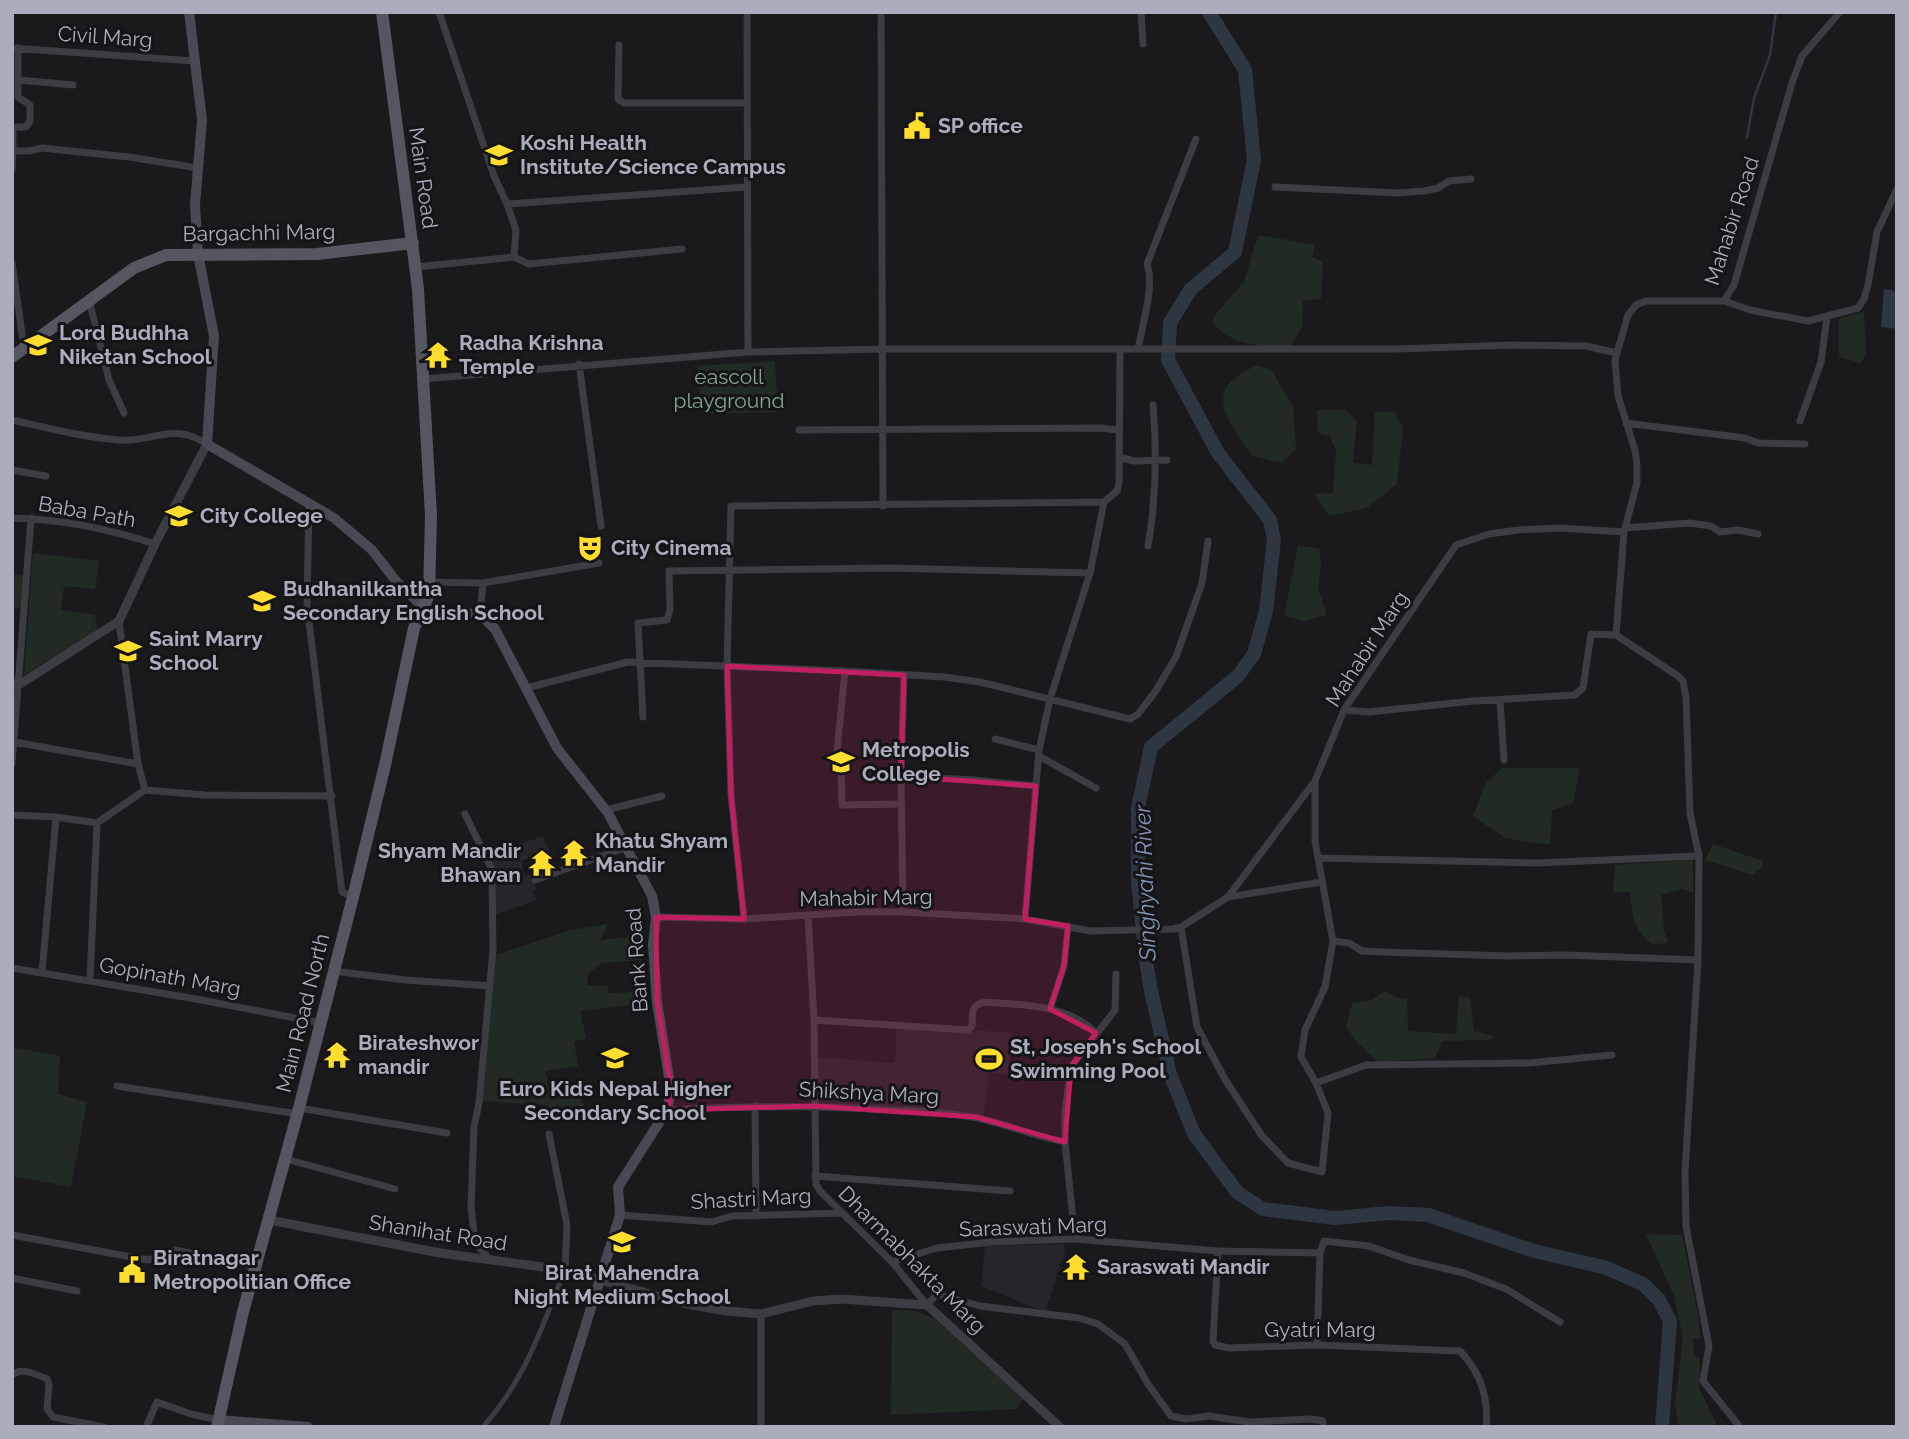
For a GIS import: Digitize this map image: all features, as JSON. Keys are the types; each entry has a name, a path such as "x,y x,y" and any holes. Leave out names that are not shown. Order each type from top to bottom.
{"main road":[{"path":"189,12 202,120 195,205 198,254 214,336 207,444 334,518 372,550 396,581 424,608 435,612 480,614"},
{"name":"Main Road","path":"384,12 416,267 423,379"},
{"name":"Bargachhi Marg","path":"12,357 134,268 166,255 317,254 413,243"},
{"name":"Main Road North","path":"218,1423 243,1312 286,1159 353,897 414,628 429,595 431,516 423,379"},
{"name":"Bank Road","path":"480,614 495,629 557,748 606,810 652,896 656,917 653,944 657,1003 671,1090 667,1110 618,1187 620,1215 554,1427"},
{"path":"218,1423 308,1427"}],"street":[{"path":"439,12 494,176 516,230 514,257"},
{"path":"747,12 748,352"},
{"path":"881,12 883,506"},
{"path":"1141,12 1143,44"},
{"name":"Mahabir Road","path":"1616,635 1625,530 1637,483 1635,450 1616,384 1615,360 1621,332 1628,315 1636,305 1646,301 1724,301 1737,274 1802,56 1840,12"},
{"path":"619,45 618,99 624,103 746,103"},
{"name":"Civil Marg","path":"15,48 195,61"},
{"path":"12,169 13,127 26,127 30,121 30,105 18,97 15,48"},
{"path":"19,79 74,85"},
{"path":"1142,349 1149,290 1150,272 1147,264 1196,139"},
{"path":"13,151 42,148 130,157 198,169"},
{"path":"1275,187 1398,193 1424,191 1438,188 1449,181 1471,179"},
{"path":"507,204 747,187"},
{"path":"1724,301 1750,310 1808,321 1858,307 1864,299 1877,232 1897,189"},
{"path":"416,267 514,257 529,264 682,249"},
{"path":"12,263 24,348"},
{"path":"89,300 109,380 124,413"},
{"path":"1800,421 1821,362 1827,317"},
{"path":"423,379 748,352 882,349 1397,349 1513,345 1586,346 1617,353"},
{"path":"1025,919 1039,753 1050,699 1090,573 1104,502 1117,491 1120,349"},
{"path":"579,364 601,526"},
{"path":"1148,546 1153,517 1156,433 1153,405"},
{"path":"12,420 87,437 123,441 166,432 185,434 207,444 119,621 138,764 145,790"},
{"path":"1626,423 1732,436 1758,443 1805,444"},
{"path":"799,430 1119,430"},
{"path":"1119,457 1134,461 1167,460"},
{"path":"12,470 46,476"},
{"path":"309,502 307,604 342,892 353,897"},
{"path":"744,919 731,795 727,666 731,506 1104,502"},
{"name":"Baba Path","path":"12,518 87,526 155,544"},
{"path":"12,764 16,684 31,519"},
{"name":"Mahabir Marg","path":"656,917 744,919 903,912 1025,919 1091,931 1177,928 1228,897 1315,781 1344,710 1456,545 1489,534 1518,530 1625,530 1689,523 1711,526 1720,531 1738,530 1758,534"},
{"path":"526,688 618,663 845,671 980,682 1130,719 1138,714 1166,677 1176,657 1202,583 1208,541"},
{"path":"430,582 483,583 599,563"},
{"path":"643,717 638,623 667,620 670,610 669,571 890,568 1090,573"},
{"path":"480,614 483,583"},
{"path":"16,684 119,621"},
{"path":"1344,710 1369,712 1580,692 1583,688 1591,634 1616,635 1683,681 1690,751 1690,813 1699,856 1698,960 1685,1171 1686,1226 1709,1346 1703,1381 1740,1427"},
{"path":"845,671 837,751 842,757 842,805 901,804"},
{"path":"903,912 901,776 904,675"},
{"path":"1500,701 1504,760"},
{"path":"995,739 1039,753 1096,788"},
{"path":"14,742 138,764"},
{"path":"901,776 1036,786"},
{"path":"1177,928 1197,1027 1226,1081 1262,1136 1288,1163 1322,1172 1328,1113 1316,1083 1301,1057 1306,1030 1325,987 1333,941 1315,841 1315,781"},
{"path":"12,815 97,822 145,790 205,795 332,796"},
{"path":"606,810 662,796"},
{"path":"464,814 492,870 493,950 479,1104 474,1127 471,1182 475,1241 489,1259"},
{"path":"42,972 56,817"},
{"path":"90,980 97,822"},
{"path":"535,880 627,847"},
{"path":"1318,858 1537,863 1699,856"},
{"path":"1228,897 1322,882"},
{"name":"Dharmabhakta Marg","path":"808,915 814,1020 815,1176 820,1191 892,1262 927,1305 1060,1427"},
{"path":"1050,1009 1064,966 1068,926"},
{"path":"1333,941 1349,943 1362,951 1508,956 1566,954 1698,960"},
{"name":"Gopinath Marg","path":"12,968 321,1023"},
{"path":"333,971 405,980 490,986"},
{"path":"1075,1239 1065,1142 1065,1112 1071,1067 1115,1010 1116,974"},
{"path":"814,1020 968,1030 972,1026 973,1009 976,1004 984,1002 1050,1009 1087,1024 1096,1033"},
{"path":"1316,1083 1366,1065 1529,1063 1612,1055"},
{"path":"117,1086 447,1133"},
{"path":"755,1105 756,1216"},
{"name":"Shikshya Marg","path":"667,1110 814,1105 976,1117 1037,1137 1065,1142"},
{"path":"483,1427 501,1406 530,1358 565,1270 568,1225 549,1135"},
{"path":"286,1159 395,1189"},
{"path":"815,1176 1010,1191"},
{"name":"Shastri Marg","path":"620,1215 711,1222 732,1216 842,1213"},
{"name":"Shanihat Road","path":"269,1220 405,1247 565,1270 690,1304 726,1311 761,1314 813,1301 841,1299 927,1305"},
{"path":"12,1235 148,1260 175,1250 256,1267"},
{"name":"Saraswati Marg","path":"892,1262 937,1248 991,1242 1075,1239 1218,1251 1320,1253"},
{"path":"1317,1345 1320,1253 1324,1241 1369,1247 1464,1273 1506,1289 1560,1322"},
{"name":"Gyatri Marg","path":"1218,1251 1215,1345 1229,1348 1317,1345 1460,1351 1476,1372 1486,1403 1486,1427"},
{"path":"12,1278 77,1291"},
{"path":"927,1305 937,1294 980,1306 1079,1318 1098,1324 1125,1344 1148,1384 1171,1416 1186,1419 1209,1416 1249,1422 1311,1419 1323,1424"},
{"path":"761,1314 761,1427"},
{"path":"12,1376 22,1370 47,1379 47,1409 53,1417 104,1427"},
{"path":"146,1427 157,1402 218,1423"}],"highlighted area":[{"path":"727,666 904,675 901,776 1036,786 1025,919 1068,926 1064,966 1050,1009 1096,1033 1071,1067 1065,1142 976,1117 814,1106 667,1110 671,1090 657,1002 656,917 744,919 731,795"}],"shaded area":[{"path":"543,836 549,851 521,861 525,876 531,875 537,890 533,891 537,900 496,914 496,878 487,855"},
{"path":"897,1025 1012,1033 1008,1075 989,1073 983,1120 814,1105 814,1057 895,1063"},
{"path":"1064,1244 1065,1253 1045,1312 981,1286 985,1246"}],"green space":[{"path":"1258,235 1315,245 1312,257 1323,262 1321,299 1303,300 1302,327 1290,348 1238,340 1220,331 1213,323 1215,315 1244,282"},
{"path":"1864,311 1866,353 1861,363 1839,357 1839,319"},
{"name":"eascoll playground","path":"775,361 778,412 702,414 697,366"},
{"path":"1258,365 1272,371 1293,406 1296,449 1282,463 1252,456 1227,417 1224,406 1224,395 1229,384"},
{"path":"1317,410 1346,410 1357,421 1353,463 1372,465 1375,412 1394,412 1403,428 1397,484 1366,508 1329,516 1314,494 1333,493 1336,451 1330,436 1318,433"},
{"path":"1298,546 1319,548 1321,565 1318,587 1327,615 1304,621 1284,616"},
{"path":"33,553 99,561 95,589 64,586 61,610 95,615 97,630 24,675"},
{"path":"12,574 27,576 24,608 12,608"},
{"path":"1502,768 1580,768 1573,803 1552,810 1550,845 1505,838 1473,816 1486,783"},
{"path":"1713,844 1763,861 1763,866 1753,875 1705,860"},
{"path":"1693,860 1693,893 1681,889 1661,895 1664,931 1668,942 1654,945 1641,934 1635,922 1630,892 1613,892 1615,865"},
{"path":"608,924 600,940 641,936 642,960 601,963 587,976 588,985 607,986 609,993 647,992 648,1003 580,1011 586,1038 574,1042 578,1066 545,1071 551,1091 579,1092 585,1109 549,1114 546,1105 482,1101 496,955 571,930"},
{"path":"1385,991 1398,998 1407,999 1408,1031 1456,1034 1459,996 1470,998 1474,1031 1495,1036 1488,1040 1442,1041 1435,1058 1378,1062 1346,1027 1352,1003 1372,1000"},
{"path":"12,1047 60,1056 58,1094 87,1102 71,1187 12,1176"},
{"path":"1646,1234 1682,1235 1699,1319 1700,1338 1693,1339 1694,1353 1700,1360 1699,1388 1718,1427 1679,1427 1675,1404 1683,1337 1674,1296"},
{"path":"892,1310 916,1311 935,1319 1023,1399 1016,1409 891,1415"}],"water":[{"path":"1884,289 1897,291 1897,329 1881,327"}],"waterway":[{"name":"Singhyahi River","path":"1209,12 1245,70 1254,160 1235,252 1190,290 1170,323 1168,360 1218,453 1270,520 1274,540 1266,611 1254,654 1238,676 1151,747 1138,808 1138,882 1146,960 1170,1074 1194,1134 1237,1192 1263,1209 1335,1218 1389,1213 1428,1215 1534,1251 1604,1267 1643,1284 1659,1300 1670,1321 1662,1427"},
{"path":"1747,137 1754,98 1770,55 1776,12"}],"place":[{"name":"SP office","path":"917,126"},
{"name":"Koshi Health Institute/Science Campus","path":"499,155"},
{"name":"Lord Budhha Niketan School","path":"38,345"},
{"name":"Radha Krishna Temple","path":"438,355"},
{"name":"City College","path":"179,516"},
{"name":"City Cinema","path":"590,548"},
{"name":"Budhanilkantha Secondary English School","path":"262,601"},
{"name":"Saint Marry School","path":"128,651"},
{"name":"Metropolis College","path":"841,762"},
{"name":"Khatu Shyam Mandir","path":"574,853"},
{"name":"Shyam Mandir Bhawan","path":"542,863"},
{"name":"Birateshwor mandir","path":"337,1055"},
{"name":"Euro Kids Nepal Higher Secondary School","path":"615,1058"},
{"name":"St, Joseph's School Swimming Pool","path":"989,1059"},
{"name":"Birat Mahendra Night Medium School","path":"622,1242"},
{"name":"Saraswati Mandir","path":"1076,1267"},
{"name":"Biratnagar Metropolitian Office","path":"132,1270"}]}
